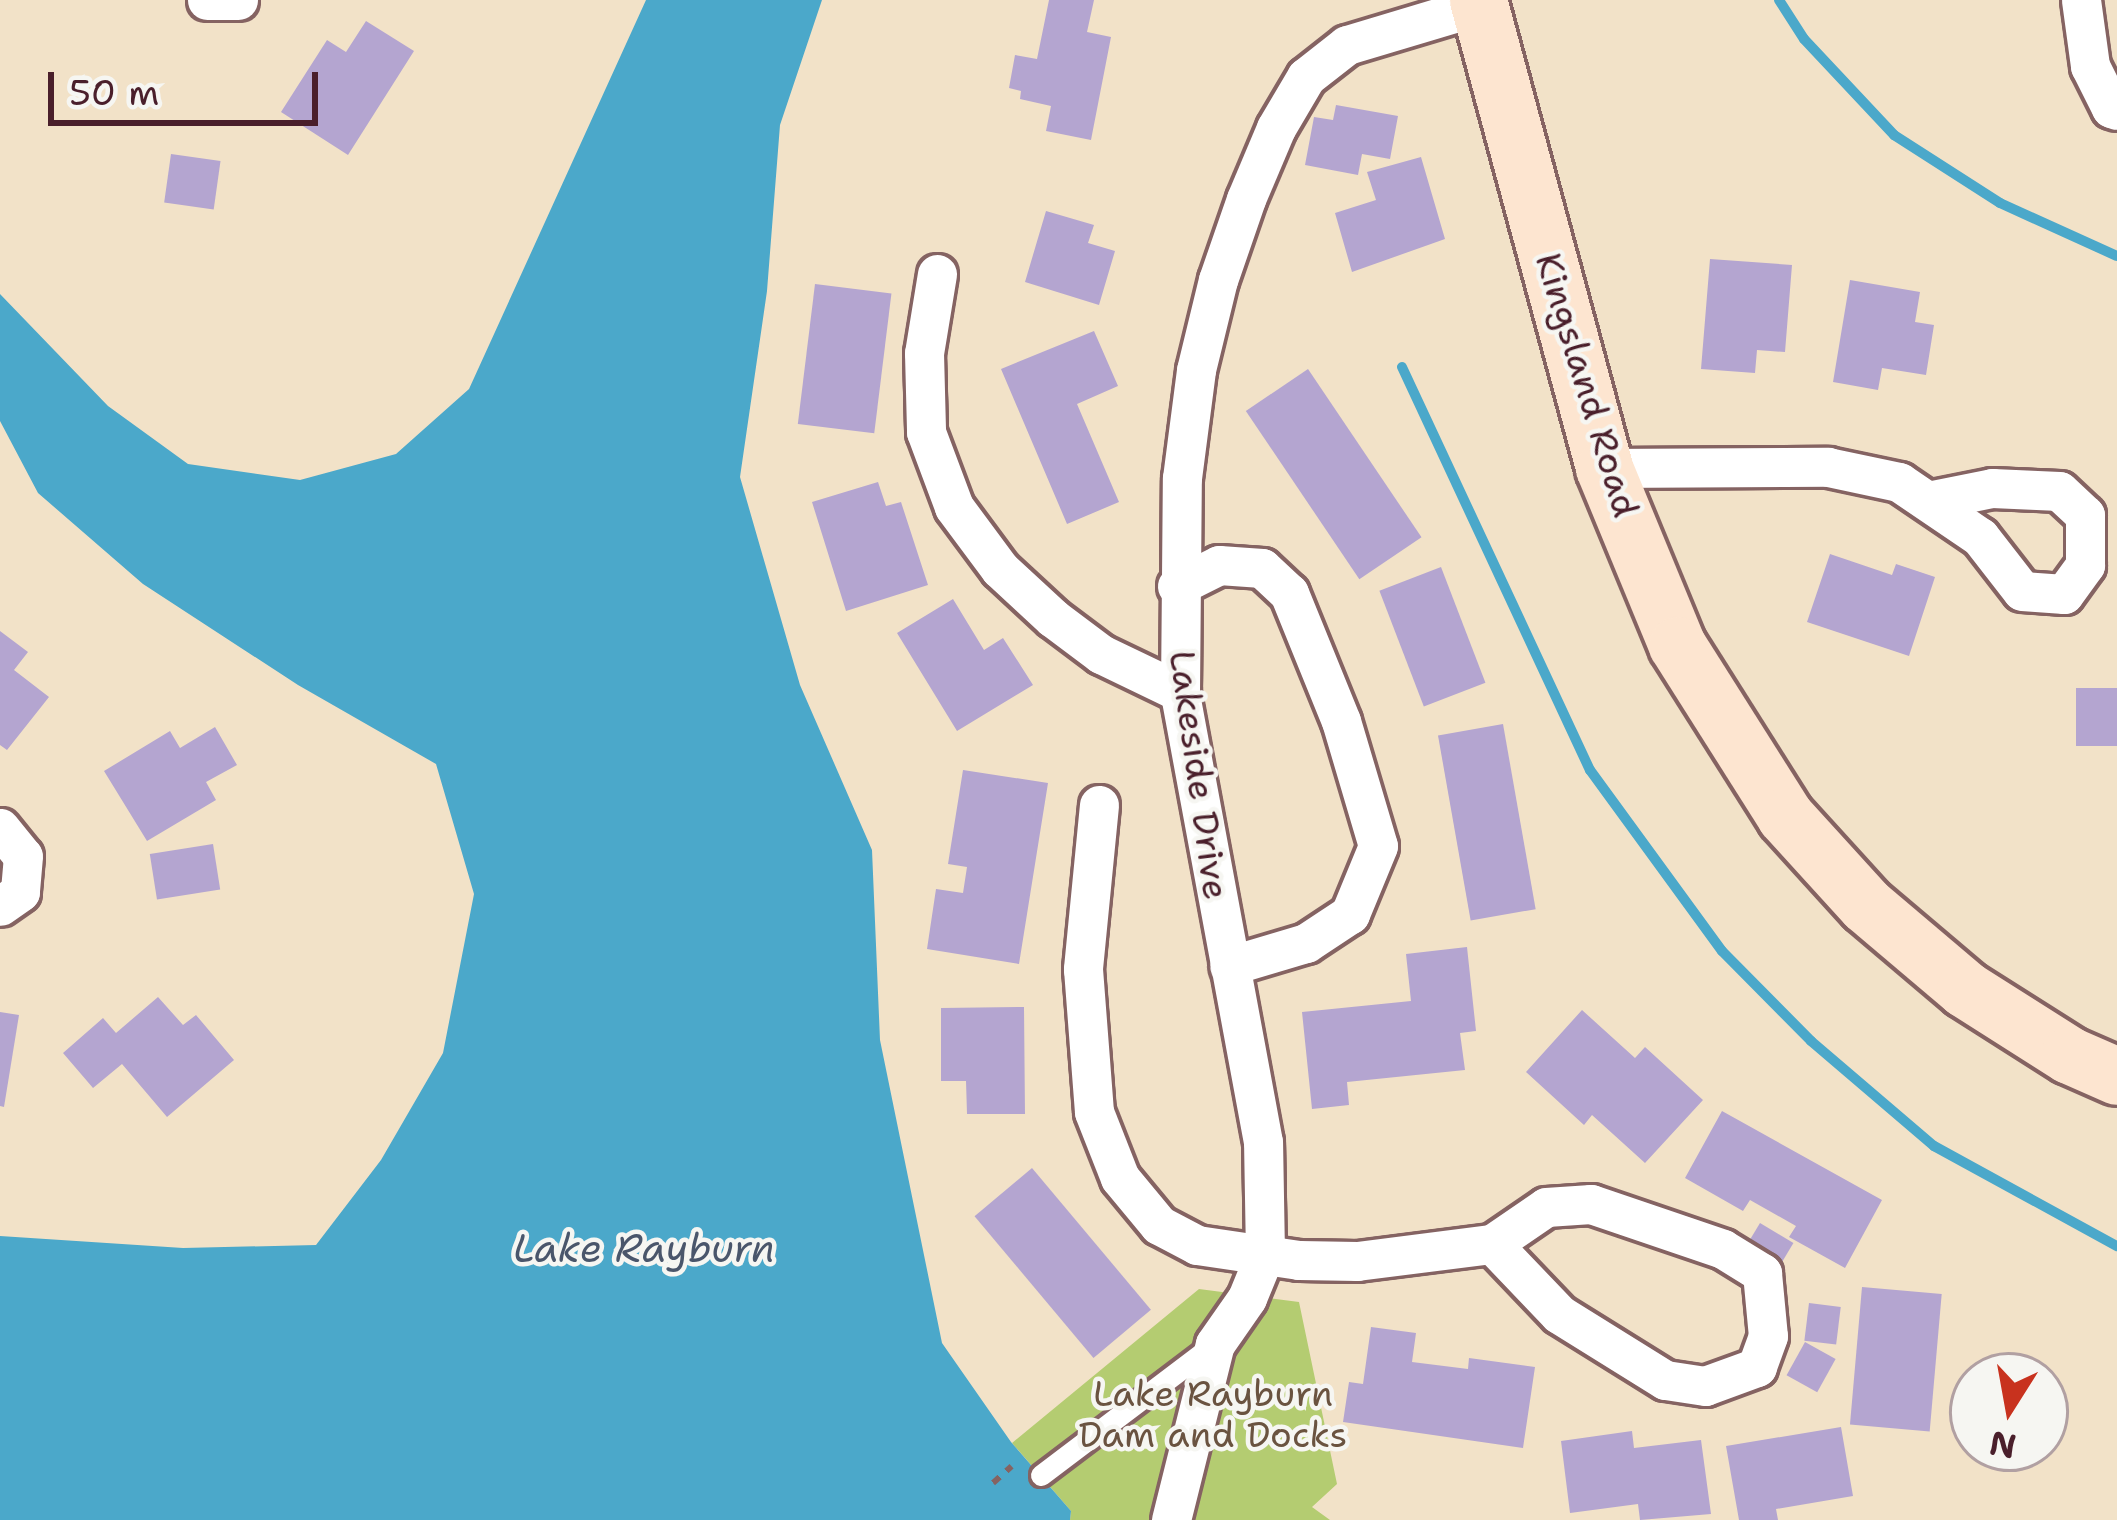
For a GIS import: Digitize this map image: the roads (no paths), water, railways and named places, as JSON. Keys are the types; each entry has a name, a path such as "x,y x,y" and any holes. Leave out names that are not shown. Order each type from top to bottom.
{"street":[{"path":"207,0 238,0"},
{"path":"2080,0 2090,66 2110,108 2117,110"},
{"name":"Kingsland Road","path":"1479,3 1604,468 1677,645 1785,817 1866,905 1965,989 2068,1055 2117,1076"},
{"name":"Lakeside Drive","path":"1171,1520 1215,1344 1247,1298 1265,1254 1263,1142 1180,692 1177,586 1182,478 1196,370 1218,280 1276,128 1306,77 1347,45 1479,3"},
{"path":"937,274 924,353 926,432 954,507 1000,568 1053,618 1101,654 1180,692"},
{"path":"1604,468 1828,467 1899,482 1928,501"},
{"path":"1177,586 1219,566 1262,568 1288,593 1341,721 1378,846 1350,914 1306,943 1229,966"},
{"path":"1099,805 1083,969 1084,1039 1094,1112 1120,1178 1159,1225 1197,1245 1358,1261 1492,1244 1546,1207 1592,1204 1723,1249 1762,1273 1768,1336 1757,1366 1706,1386 1665,1380 1558,1315 1492,1244"},
{"path":"0,828 22,856 20,892 0,906"}],"lane":[{"path":"1041,1475 1215,1344"}],"water":[{"name":"Lake Rayburn","path":"646,0 822,0 780,125 767,291 740,477 800,685 872,850 880,1040 942,1343 1011,1442 1071,1511 1070,1520 0,1520 0,1236 183,1248 316,1245 381,1160 443,1053 474,894 436,764 298,685 143,584 38,493 0,421 0,294 108,406 188,464 300,480 396,454 469,389"}],"waterway":[{"path":"1779,0 1804,39 1894,135 2000,203 2117,256"},
{"path":"1402,367 1590,770 1722,951 1811,1041 1934,1146 2117,1246"}],"park label":[{"name":"Lake Rayburn Dam and Docks","path":"1213,1414"}]}
